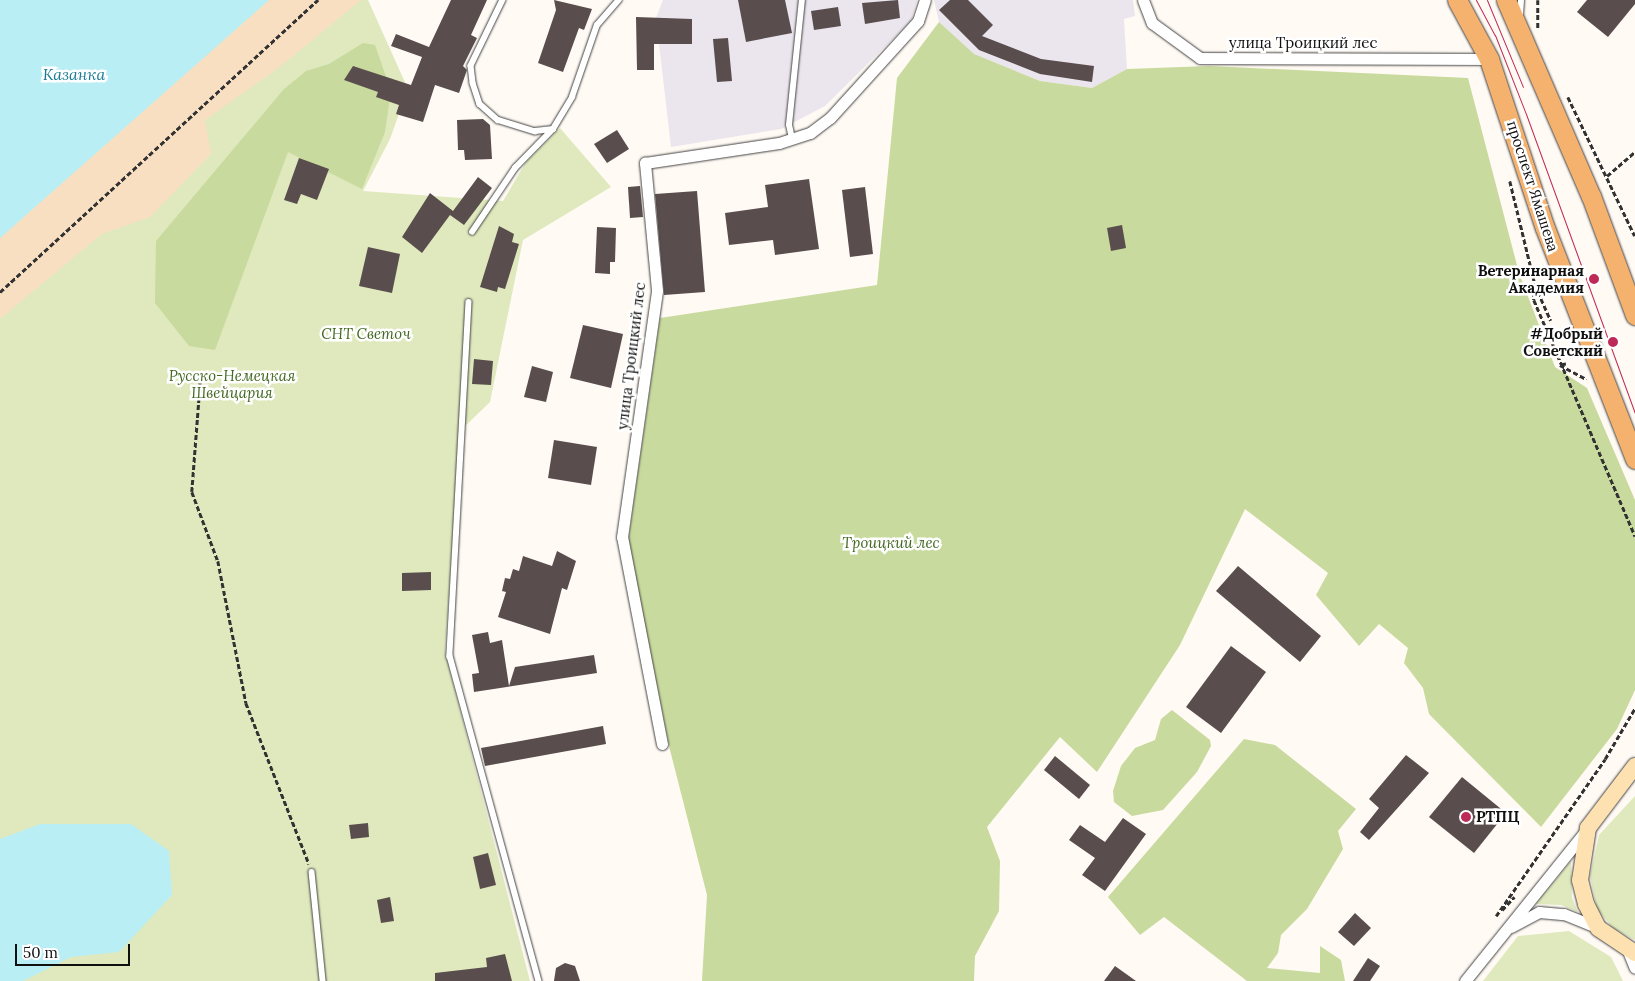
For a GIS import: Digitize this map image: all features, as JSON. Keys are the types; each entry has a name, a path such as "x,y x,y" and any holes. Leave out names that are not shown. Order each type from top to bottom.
{"main road":[{"name":"проспект Ямашева","path":"1457,0 1489,59 1545,228 1635,459"},
{"path":"1506,0 1520,26 1591,196 1635,315"}],"street":[{"name":"улица Троицкий лес","path":"662,744 622,537 657,290 645,163 792,139 810,133 830,118 918,20 925,0"},
{"name":"улица Троицкий лес","path":"1143,0 1152,23 1200,58 1489,59"},
{"path":"1466,981 1635,766"},
{"path":"1618,790 1635,774"},
{"path":"1588,828 1580,880 1586,904 1598,928"},
{"path":"1508,928 1539,912 1564,914 1598,928 1632,952 1635,968"}],"lane":[{"path":"503,0 471,66 480,104 498,120 535,131 553,130"},
{"path":"472,232 515,168 553,130 572,97 597,25 619,0"},
{"path":"792,139 789,125 802,0"},
{"path":"1520,26 1521,0"},
{"path":"469,302 450,656 539,981"},
{"path":"312,872 322,981"}],"path":[{"path":"0,292 318,0"},
{"path":"1538,0 1540,35"},
{"path":"1565,90 1635,236"},
{"path":"1606,176 1635,152"},
{"path":"1508,171 1535,284 1551,321"},
{"path":"1535,284 1534,300 1550,342 1635,536"},
{"path":"201,375 192,492 218,561 246,703 312,872"},
{"path":"1496,916 1605,759 1635,708"},
{"path":"1508,903 1520,913"}],"shaded area":[{"path":"663,0 917,0 911,21 825,106 781,129 671,147 656,18"},
{"path":"934,0 1133,0 1135,16 1124,19 1127,69 1092,88 1040,81 973,54 939,22"}],"green space":[{"name":"Русско-Немецкая Швейцария","path":"0,0 368,0 408,89 390,139 363,191 503,201 526,162 560,128 611,187 523,240 490,402 460,431 445,652 530,981 0,981"},
{"name":"Троицкий лес","path":"939,22 974,54 1040,81 1092,88 1127,69 1209,66 1468,78 1519,273 1555,367 1587,388 1635,500 1635,690 1617,729 1541,827 1429,714 1423,688 1404,663 1408,648 1379,624 1359,646 1316,595 1328,573 1245,509 1180,645 1097,772 1060,737 987,827 1000,861 999,911 975,956 974,981 702,981 707,895 670,750 628,542 660,318 877,285 897,78"},
{"path":"363,43 375,45 391,91 385,132 362,189 288,152 215,350 189,346 155,303 156,241 284,89 306,71 329,64"},
{"path":"1172,710 1210,740 1211,746 1197,772 1163,810 1132,816 1114,802 1113,791 1121,766 1135,748 1155,740 1161,719"},
{"path":"1244,739 1275,745 1356,809 1338,831 1343,849 1307,909 1281,935 1278,953 1267,968 1320,973 1320,946 1341,960 1345,981 1247,981 1164,917 1140,935 1108,897"},
{"path":"1635,796 1635,940 1613,928 1597,909 1590,876 1599,835"},
{"path":"1571,861 1572,898 1578,912 1561,905 1536,904"},
{"path":"1569,931 1611,957 1623,981 1483,981 1518,936"}],"sand":[{"path":"269,0 361,0 281,66 205,120 211,154 150,217 102,234 0,319 0,238"}],"water":[{"name":"Казанка","path":"0,0 269,0 0,238"},
{"path":"40,824 131,824 169,851 172,895 119,952 71,957 23,981 0,981 0,839"}],"building":[{"path":"451,0 487,0 471,35 477,38 463,66 467,70 459,93 435,85 423,122 396,114 399,105 376,97 378,92 344,80 353,66 411,85 422,57 391,46 396,34 429,47"},
{"path":"554,0 592,9 584,30 579,28 563,72 538,63 556,10"},
{"path":"738,0 785,0 792,33 746,42"},
{"path":"898,0 900,18 865,24 862,3"},
{"path":"950,0 968,0 993,25 982,36 1041,59 1094,66 1092,82 1040,74 979,50 939,10"},
{"path":"1587,0 1635,0 1635,4 1608,37 1577,12"},
{"path":"838,7 841,26 814,30 811,11"},
{"path":"636,17 692,19 692,44 654,44 654,70 637,70"},
{"path":"728,38 732,81 717,82 713,39"},
{"path":"483,119 490,125 492,159 465,160 464,150 458,150 457,120"},
{"path":"617,130 629,149 607,163 594,144"},
{"path":"299,158 329,169 317,200 301,194 297,204 284,200"},
{"path":"478,177 492,188 464,225 450,215 422,253 402,237 430,193 453,211"},
{"path":"809,179 819,249 775,255 773,240 729,245 725,213 768,207 765,185"},
{"path":"640,186 643,217 630,218 628,187"},
{"path":"865,187 873,254 850,257 842,190"},
{"path":"697,191 705,292 664,295 655,194"},
{"path":"1122,225 1126,248 1111,251 1107,228"},
{"path":"499,226 514,234 512,242 519,244 505,289 498,287 497,292 480,287"},
{"path":"597,227 616,228 615,262 610,262 610,274 595,273"},
{"path":"368,247 400,254 392,293 359,286"},
{"path":"583,325 623,334 611,388 570,378"},
{"path":"474,359 493,361 491,385 472,384"},
{"path":"532,366 553,372 546,402 524,397"},
{"path":"554,440 597,447 591,485 548,478"},
{"path":"557,551 576,561 567,590 562,588 550,634 498,617 506,592 502,591 505,578 510,579 513,569 519,571 523,556 552,566"},
{"path":"1238,566 1321,636 1300,662 1216,591"},
{"path":"431,572 431,590 402,591 402,573"},
{"path":"488,632 490,643 502,640 509,686 515,667 594,655 597,673 474,692 472,674 479,673 472,635"},
{"path":"1231,646 1266,672 1221,733 1186,707"},
{"path":"603,726 606,744 485,766 481,748"},
{"path":"1406,755 1429,773 1369,840 1360,832 1379,808 1369,799"},
{"path":"1055,756 1090,785 1079,799 1044,770"},
{"name":"РТПЦ","path":"1462,777 1506,813 1474,853 1429,817"},
{"path":"1123,818 1146,834 1105,891 1082,875 1095,858 1069,840 1080,825 1105,842"},
{"path":"368,823 369,837 351,839 349,825"},
{"path":"488,853 496,885 480,889 473,857"},
{"path":"390,897 394,921 381,923 377,900"},
{"path":"1355,913 1371,928 1354,946 1338,932"},
{"path":"505,954 512,981 435,981 435,973 487,967 486,958"},
{"path":"1368,958 1380,966 1370,981 1353,981"},
{"path":"565,963 575,966 580,981 554,981 556,968"},
{"path":"1115,966 1136,981 1104,981"}],"tram line":[{"path":"1476,0 1495,35 1526,114 1635,414"},
{"path":"1487,0 1523,87"}],"place":[{"name":"Ветеринарная Академия","path":"1594,279"},
{"name":"#Добрый Советский","path":"1613,342"},
{"name":"РТПЦ","path":"1466,817"}],"park label":[{"name":"СНТ Светоч","path":"366,334"}]}
